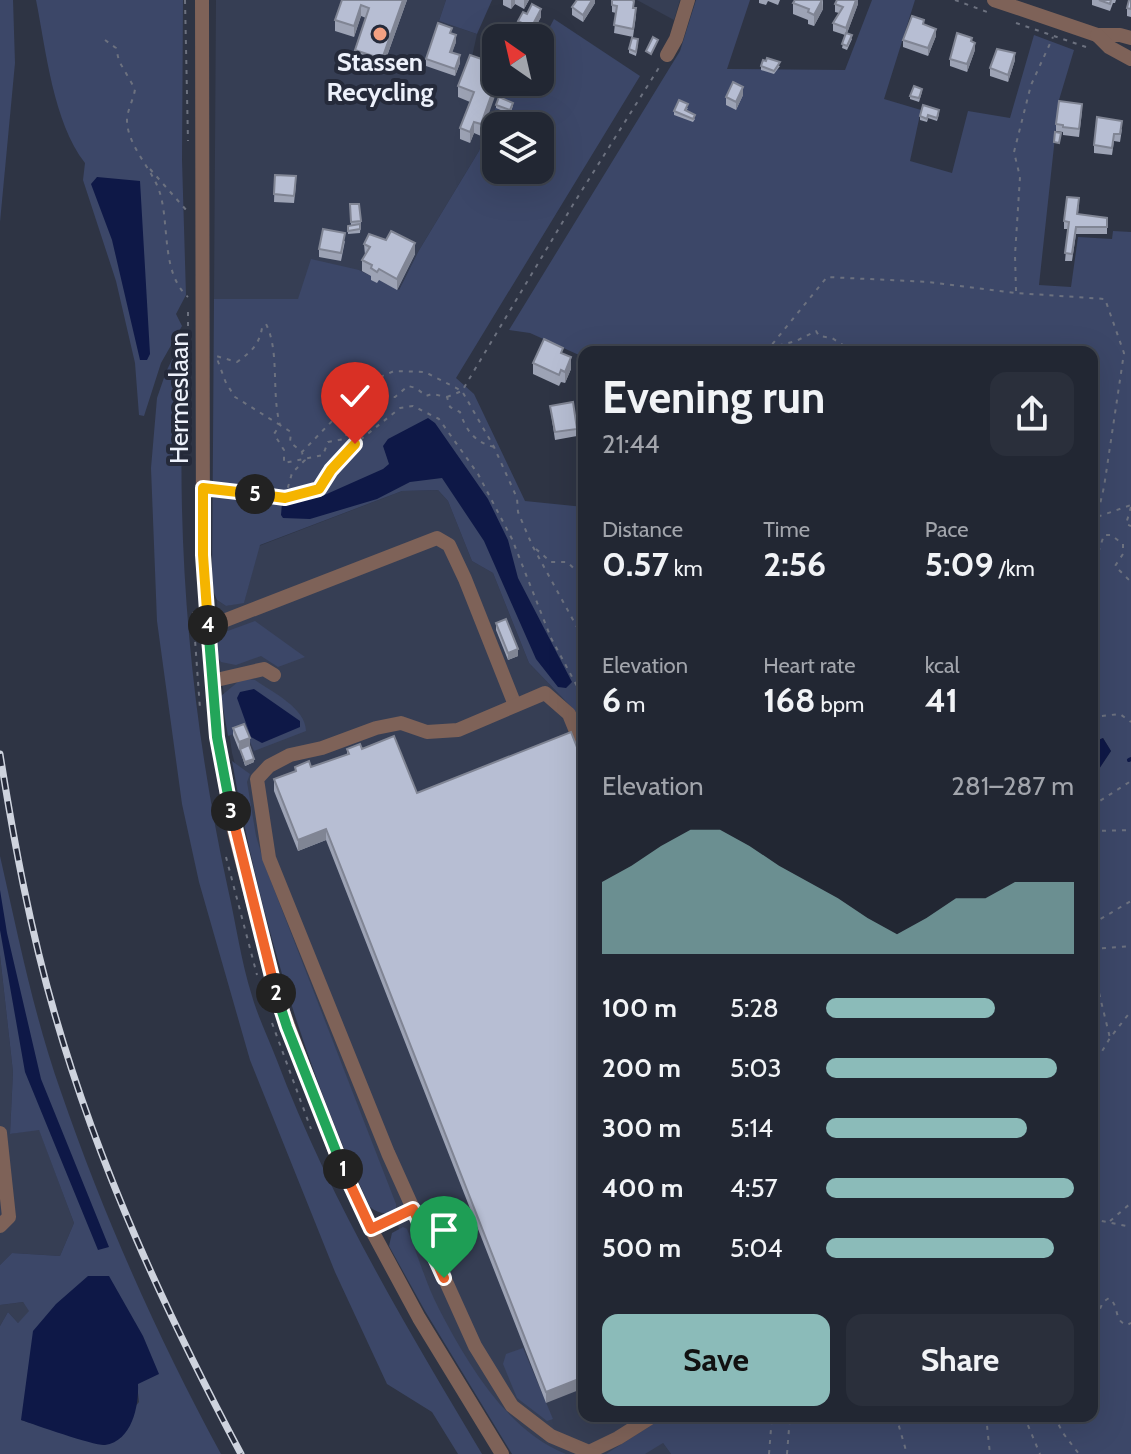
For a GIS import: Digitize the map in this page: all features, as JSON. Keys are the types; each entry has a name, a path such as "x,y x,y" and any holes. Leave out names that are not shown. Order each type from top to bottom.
{"street":[{"name":"Hermeslaan","path":"202,0 203,555 217,737 233,827 277,995 335,1151 371,1229 419,1318 502,1454"},
{"path":"667,55 676,39 688,0"},
{"path":"994,0 1097,35 1131,38"},
{"path":"1097,35 1109,47 1131,59"},
{"path":"208,627 437,538 449,545 465,579 515,705"},
{"path":"212,681 264,669 274,675"},
{"path":"578,736 569,714 545,693 458,730 427,732 401,723 376,728 322,748 290,755 269,766 257,779 269,858 388,1153 475,1346 512,1406 551,1436 588,1453 643,1422"},
{"path":"0,1133 9,1217 0,1226"},
{"path":"371,1229 413,1209"}],"path":[{"path":"185,0 188,140"},
{"path":"955,0 997,16"},
{"path":"1011,21 1099,51"},
{"path":"1016,293 1020,177 1014,152 1031,85 1053,37"},
{"path":"105,40 116,48 119,61 135,89 127,117 130,135 161,196 167,249 180,289 188,297"},
{"path":"305,460 302,452 290,442 291,432 280,425 235,397 216,356 237,362 260,340 266,324 273,337 274,404 280,425 274,434 284,450 284,463 305,460 323,455 328,442 344,439 354,420 370,417 376,402 383,396 395,397 408,386 426,396 447,397 462,391 667,55"},
{"path":"149,169 188,213"},
{"path":"770,346 827,277 929,282 1016,293 1105,299 1124,353 1098,513"},
{"path":"781,346 816,331 819,336 832,338 845,346"},
{"path":"302,452 371,381 394,371 425,372 462,391 494,447 517,498 518,512 532,545 578,629"},
{"path":"447,397 450,407 460,412 464,426 480,444 494,447"},
{"path":"203,488 285,498 319,489 331,470 355,444 400,408 413,406 439,419 478,474 512,539 551,638 578,688"},
{"path":"285,498 292,473 305,460"},
{"path":"1098,517 1131,505"},
{"path":"1131,505 1126,524 1131,526"},
{"path":"1098,548 1104,535 1111,535 1123,544 1123,554 1115,566 1131,582"},
{"path":"532,545 551,562 567,562 578,572"},
{"path":"1098,717 1120,714 1131,722"},
{"path":"1098,802 1131,781"},
{"path":"1098,831 1131,830"},
{"path":"1098,920 1131,901"},
{"path":"1098,949 1131,946"},
{"path":"1098,989 1110,1038"},
{"path":"1098,1058 1131,1011"},
{"path":"1109,1222 1131,1203"},
{"path":"1098,1220 1131,1227"},
{"path":"1098,1313 1103,1302 1109,1298 1114,1302 1121,1323 1131,1323"},
{"path":"769,1454 772,1422"},
{"path":"787,1454 790,1422"},
{"path":"898,1422 907,1454"},
{"path":"987,1422 990,1454"},
{"path":"1027,1422 1040,1454"},
{"path":"1057,1422 1079,1454"}],"shaded area":[{"path":"0,0 13,0 15,63 0,222"},
{"path":"36,0 183,0 182,160 186,295 176,314 182,326 161,363 144,416 139,415 135,363 116,281 83,180 85,163 74,146 58,107"},
{"path":"216,0 446,0 439,21 477,34 470,66 482,73 482,96 500,96 494,112 482,112 479,151 398,291 359,270 298,299 214,299"},
{"path":"446,0 492,0 477,34 439,21"},
{"path":"637,0 680,0 674,20"},
{"path":"696,0 750,0 727,69 845,70 872,0 915,0 884,99 921,110 910,161 952,173 968,111 1010,118 1034,35 1074,50 1059,100 1039,285 1071,287 1078,237 1112,239 1113,231 1131,232 1131,1454 671,1454 663,1443 645,1454 606,1454 657,1422 1098,1422 1098,774 1111,751 1103,738 1098,740 1098,346 578,346 578,355 530,333 509,330 680,51"},
{"path":"554,19 640,76 456,378 474,394 525,501 578,506 578,714 529,663 493,573 472,561 448,501 438,490 402,491 260,545 244,603 226,606 217,600 212,588 214,299 298,299 311,259 359,270 399,290 482,143 482,184 554,184 554,112 494,112 500,96 554,96 554,24 551,24"},
{"path":"97,177 140,181 150,354 147,360 140,360 112,240 91,184"},
{"path":"186,331 181,471 187,612 214,820 248,983 297,1110 344,1211 482,1454 458,1454 432,1412 387,1384 335,1272 250,1060 199,882 182,804 157,621 151,468 157,398"},
{"path":"428,418 435,423 488,499 508,540 518,578 572,682 566,688 558,687 536,659 484,541 442,478 410,482 377,499 310,519 283,518 281,515 282,503 320,497 383,469 389,464 383,446 388,439"},
{"path":"438,490 448,501 472,561 493,573 529,663 578,714 578,1422 682,1422 663,1443 671,1454 515,1454 434,1319 271,899 232,753 220,667 217,600 226,606 244,602 259,546 402,491"},
{"path":"255,621 305,657 278,667 261,656 236,665 221,662 215,652 215,640 225,632"},
{"path":"248,679 279,695 294,708 305,723 306,731 254,751 245,730 228,736 221,696 239,681"},
{"path":"254,689 300,721 300,727 262,743 251,737 237,698 240,692"},
{"path":"1103,738 1111,751 1098,774 1098,740"},
{"path":"232,761 250,774 247,782 256,836 265,866 396,1204 396,1210 392,1212 383,1213 370,1207 304,1044 270,932"},
{"path":"0,856 51,1063 95,1185 175,1366 221,1454 0,1454 0,1326 8,1312 18,1323 29,1311 23,1302 0,1305 0,1265 12,1253 60,1256 74,1223 39,1130 10,1134 13,1072 0,955","holes":["137,1384 139,1402 104,1445 21,1420"]},
{"path":"0,890 41,1079 109,1247 98,1250 25,1072 0,930"},
{"path":"0,955 13,1072 10,1134 39,1129 74,1223 60,1256 12,1253 0,1265"},
{"path":"403,1227 407,1229 439,1309 476,1373 525,1429 566,1454 512,1454 389,1246 392,1233"},
{"path":"88,1276 109,1276 143,1336 159,1374 138,1384 135,1412 128,1430 122,1437 105,1445 21,1420 33,1331 56,1304"},
{"path":"23,1302 30,1311 18,1323 8,1312 0,1326 0,1305"},
{"path":"523,1348 553,1419 547,1421 517,1398 503,1364 506,1354"}],"building":[{"name":"Stassen Recycling","path":"342,0 403,0 382,59 355,50 369,8 361,5 354,26 335,20"},
{"path":"577,0 592,0 583,15 572,7"},
{"path":"612,0 634,1 633,29 614,25 617,6 612,5"},
{"path":"795,0 822,0 814,15 808,12 809,9 793,3"},
{"path":"837,0 856,0 846,28 833,23 843,7 835,4"},
{"path":"532,4 541,9 533,24 518,21 523,12 527,14"},
{"path":"912,16 936,29 928,48 903,40"},
{"path":"438,23 452,28 450,33 456,35 450,52 460,55 455,69 426,59"},
{"path":"846,33 852,35 847,46 842,44"},
{"path":"957,33 972,38 971,41 975,43 967,64 950,59"},
{"path":"653,37 658,40 651,54 646,51"},
{"path":"632,38 638,39 636,52 629,49"},
{"path":"997,49 1015,53 1008,75 990,68"},
{"path":"470,55 482,59 482,96 491,96 485,112 482,112 481,124 474,122 470,132 460,128 474,92 458,86"},
{"path":"767,58 780,62 774,71 761,66"},
{"path":"733,82 743,87 736,102 726,97"},
{"path":"914,86 922,89 919,98 910,96"},
{"path":"499,97 513,103 510,110 496,105"},
{"path":"679,100 688,104 685,110 695,115 693,119 674,111"},
{"path":"1059,101 1082,104 1079,129 1056,124"},
{"path":"923,105 939,110 937,118 920,116"},
{"path":"1097,117 1122,121 1120,134 1114,134 1112,148 1094,145"},
{"path":"1055,132 1061,133 1059,143 1054,142"},
{"path":"275,175 296,176 294,196 274,194"},
{"path":"1067,197 1079,198 1077,214 1107,218 1107,227 1076,227 1072,254 1065,253 1069,222 1064,221"},
{"path":"350,204 359,204 361,221 351,222"},
{"path":"360,224 360,229 348,231 348,226"},
{"path":"323,229 345,233 341,253 319,249"},
{"path":"391,231 415,243 397,279 379,269 377,272 362,260 370,247 364,244 369,234 386,240"},
{"path":"544,339 563,348 561,353 571,357 565,372 561,370 559,375 533,363"},
{"path":"573,402 577,429 555,432 550,406"},
{"path":"506,619 518,649 508,653 496,623"},
{"path":"244,724 250,738 239,742 233,728"},
{"path":"571,732 578,750 578,1379 546,1392 326,829 298,840 274,779 296,771 295,767 309,761 311,767 349,754 347,749 360,744 362,749 394,736 417,793"},
{"path":"249,745 254,759 245,762 240,749"}],"railway":[{"path":"0,754 30,918 46,983 92,1128 136,1239 186,1347 241,1454"}],"place":[{"name":"Stassen Recycling","path":"380,34"}],"route":[{"path":"355,444 331,470 319,489 285,498 203,488 203,555 217,737 233,827 277,995 335,1151 371,1229 413,1209 444,1278"}]}
